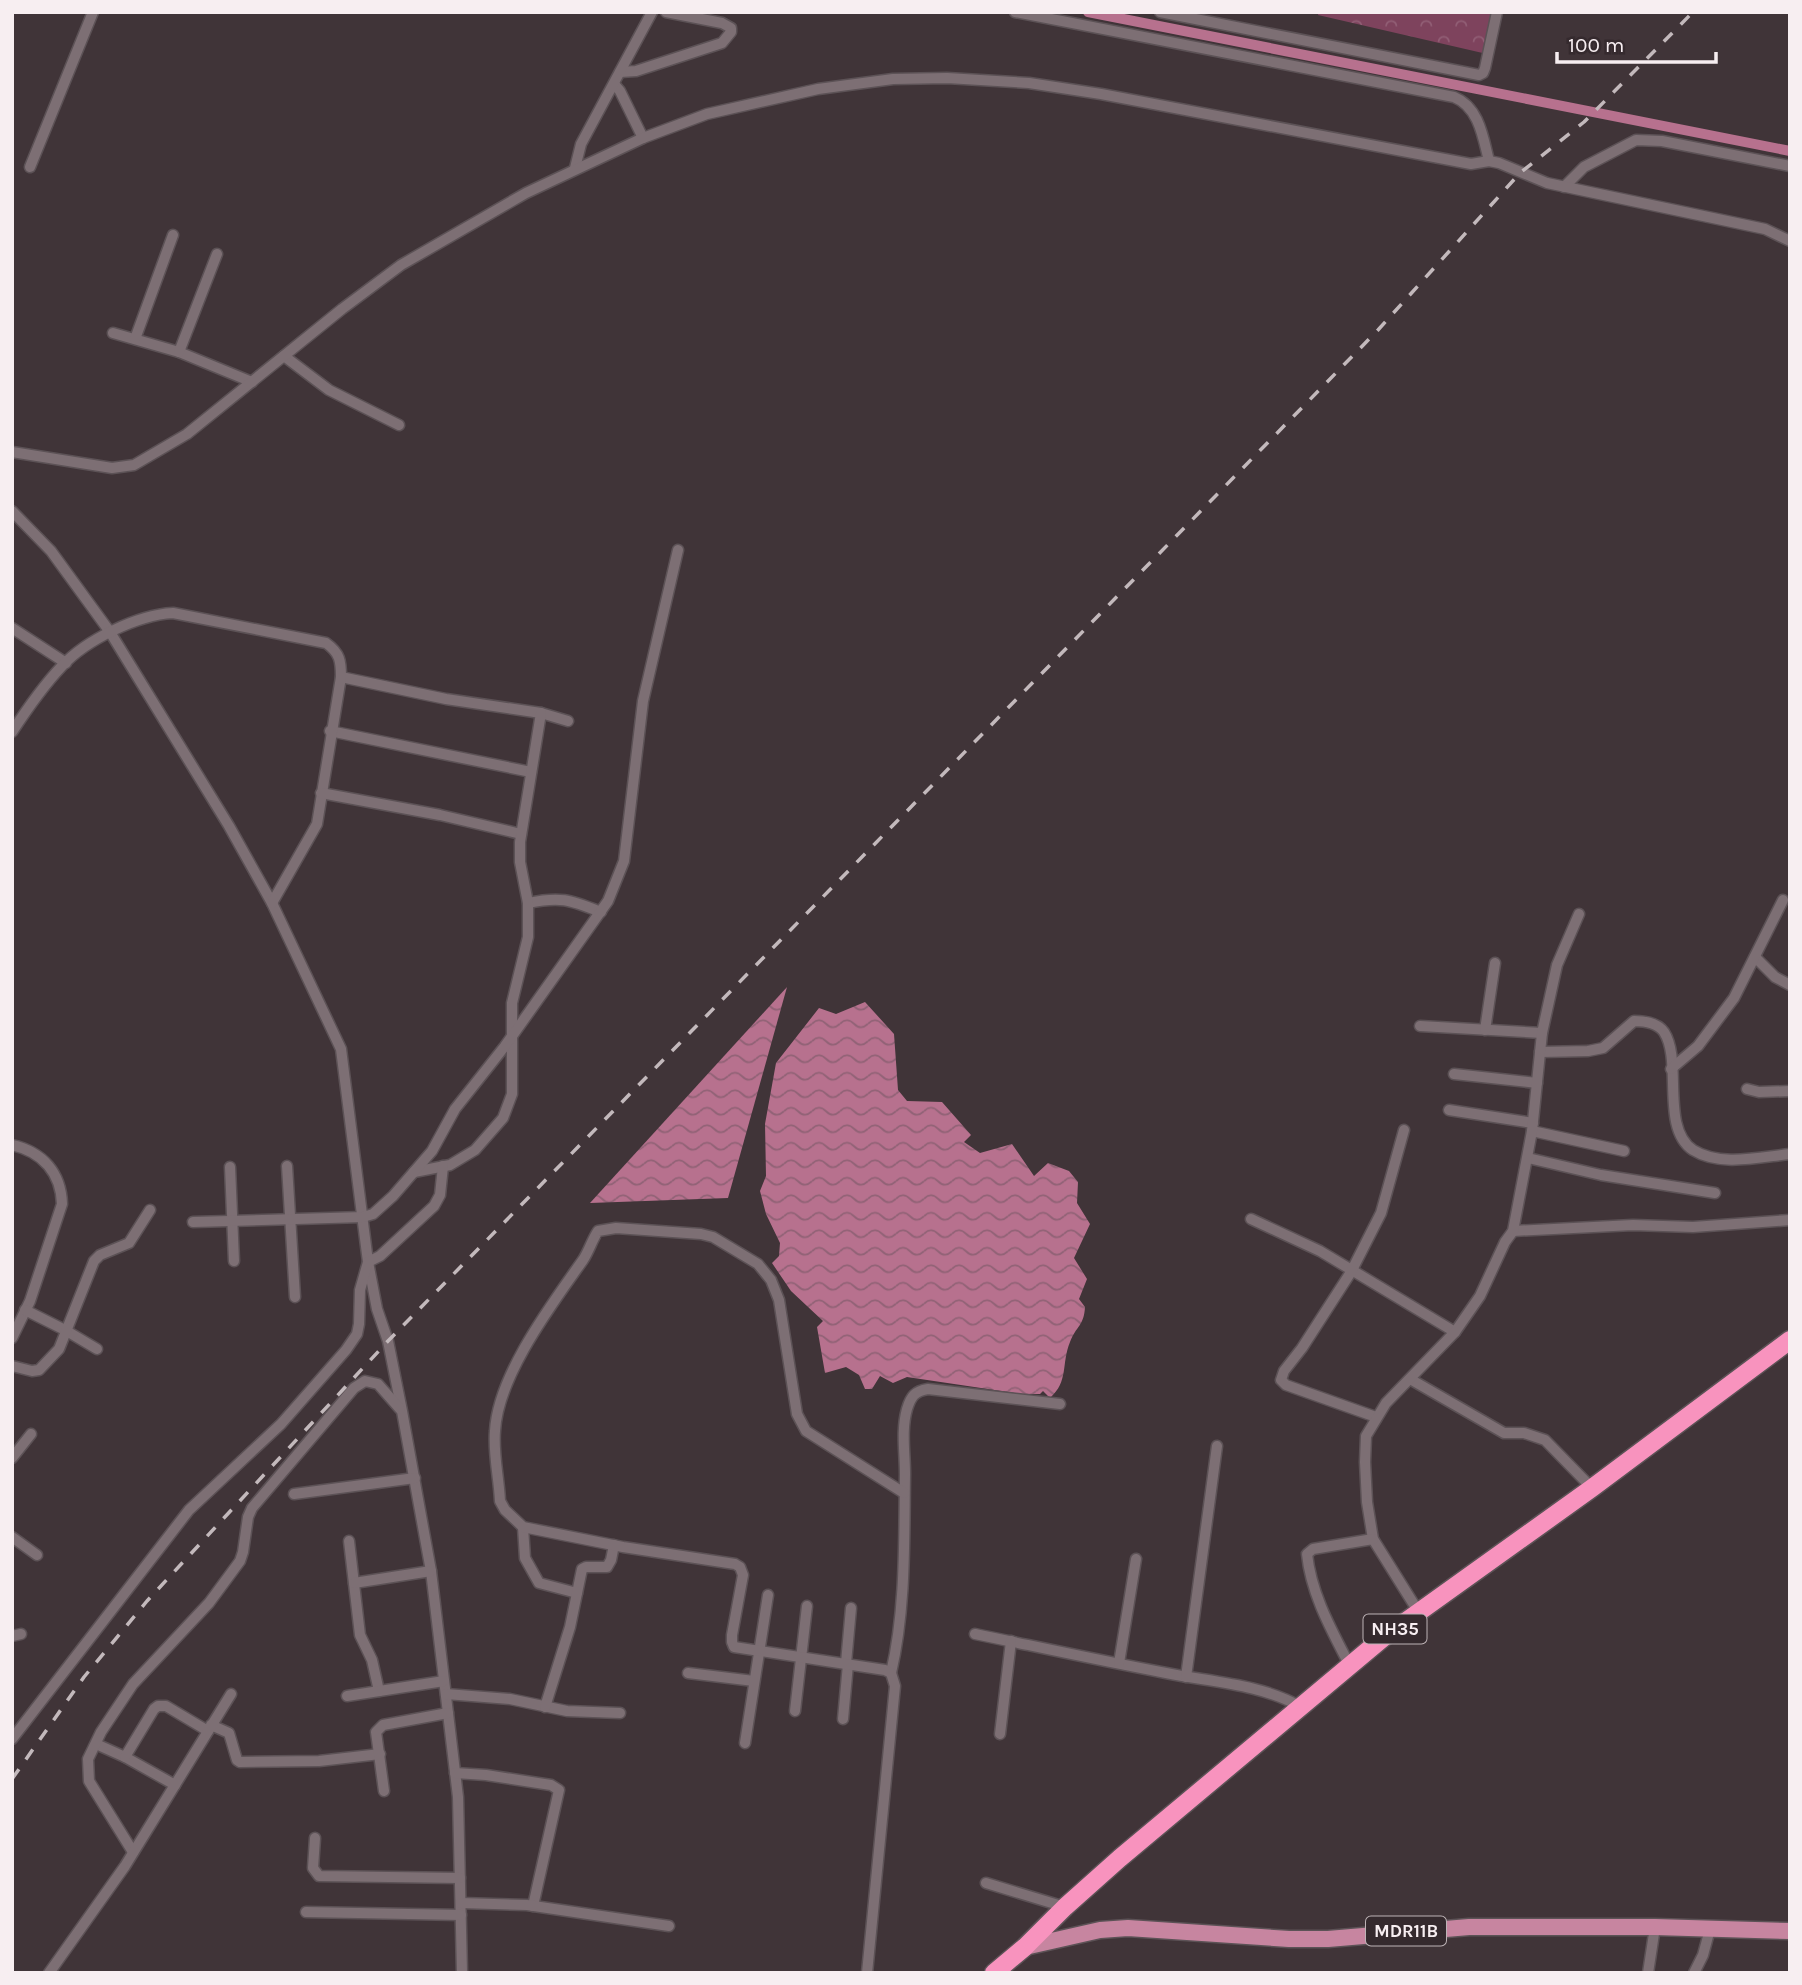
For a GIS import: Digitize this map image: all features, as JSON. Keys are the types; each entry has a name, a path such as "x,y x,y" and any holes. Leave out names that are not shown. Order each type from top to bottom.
{"highway":[{"name":"NH35","path":"994,1973 1119,1858 1419,1611 1592,1488 1790,1340"}],"main road":[{"name":"MDR11B","path":"1025,1947 1089,1932 1128,1928 1266,1939 1328,1939 1469,1927 1655,1927 1790,1931"}],"street":[{"path":"30,167 93,12"},
{"path":"575,169 581,144 652,12"},
{"path":"620,72 636,71 722,43 731,32 731,28 722,23 666,12"},
{"path":"1015,12 1454,97 1470,107 1476,117 1489,162"},
{"path":"1160,12 1479,75 1485,68 1497,12"},
{"path":"12,452 112,468 134,465 187,434 401,265 526,193 643,138 707,114 818,89 893,79 947,78 1029,83 1101,94 1471,164 1499,163 1547,183 1765,229 1790,241"},
{"path":"614,84 624,97 643,138"},
{"path":"1564,187 1584,167 1636,140 1662,141 1790,166"},
{"path":"135,339 173,235"},
{"path":"179,352 217,254"},
{"path":"113,333 179,352 252,382"},
{"path":"284,356 329,390 399,425"},
{"path":"12,511 51,551 110,632 229,826 272,902 341,1049 368,1262 402,1411 431,1571 458,1797 462,1973"},
{"path":"193,1222 363,1217 373,1214 393,1196 432,1151 455,1109 510,1038 608,901 624,861 643,701 678,550"},
{"path":"12,732 32,702 66,663 110,632 153,614 173,613 326,643 337,651 341,661 341,677 330,731 317,824 272,902"},
{"path":"12,628 66,663"},
{"path":"341,677 446,699 541,713 568,721"},
{"path":"413,1172 443,1166 475,1150 503,1118 512,1094 512,1003 528,937 528,903 520,862 521,834 541,713"},
{"path":"330,731 531,772"},
{"path":"321,793 440,815 521,834"},
{"path":"528,903 569,899 601,912"},
{"path":"1671,1069 1698,1046 1734,998 1783,900"},
{"path":"1419,1611 1373,1539 1367,1502 1366,1436 1387,1403 1455,1332 1480,1296 1505,1242 1513,1231 1528,1158 1542,1033 1557,965 1579,914"},
{"path":"1755,957 1775,977 1790,985"},
{"path":"1485,1030 1495,963"},
{"path":"1540,1052 1603,1048 1629,1024 1645,1021 1664,1032 1670,1049 1674,1103 1680,1136 1692,1150 1720,1159 1790,1154"},
{"path":"1420,1026 1542,1033"},
{"path":"1454,1074 1537,1083"},
{"path":"1747,1089 1759,1092 1790,1091"},
{"path":"1449,1110 1532,1127 1624,1151"},
{"path":"1376,1417 1288,1386 1281,1380 1284,1371 1351,1272 1381,1213 1404,1130"},
{"path":"12,1145 30,1150 43,1158 54,1172 61,1189 62,1204 25,1310 12,1339"},
{"path":"1528,1158 1601,1175 1715,1193"},
{"path":"287,1166 295,1297"},
{"path":"12,1738 189,1510 281,1424 346,1350 357,1334 360,1290 368,1262 380,1256 434,1206 440,1195 443,1166"},
{"path":"230,1167 234,1261"},
{"path":"12,1366 39,1370 59,1349 94,1261 100,1255 129,1243 150,1210"},
{"path":"1251,1219 1320,1251 1455,1332"},
{"path":"1513,1231 1633,1225 1693,1227 1790,1220"},
{"path":"891,1673 847,1663 734,1647 732,1642 743,1575 740,1567 735,1564 523,1527 505,1510 500,1501 495,1431 500,1406 518,1360 562,1287 585,1257 598,1231 605,1228 701,1234 713,1237 758,1264 771,1280 779,1300 797,1414 806,1431 904,1493"},
{"path":"25,1310 97,1349"},
{"path":"1410,1379 1504,1433 1524,1433 1545,1440 1592,1488"},
{"path":"133,1852 89,1781 88,1759 96,1744 133,1685 209,1602 240,1562 252,1508 354,1388 365,1381 377,1384 402,1411"},
{"path":"867,1973 895,1686 891,1673 898,1642 906,1412 911,1398 918,1391 928,1389 1060,1404"},
{"path":"12,1458 32,1434"},
{"path":"1186,1677 1217,1446"},
{"path":"294,1494 415,1478"},
{"path":"523,1527 525,1558 539,1583 577,1593"},
{"path":"12,1537 37,1555"},
{"path":"1350,1666 1323,1611 1307,1554 1312,1549 1373,1539"},
{"path":"349,1541 360,1635 372,1660 379,1691"},
{"path":"545,1707 570,1627 583,1568 607,1567 614,1545"},
{"path":"1119,1663 1136,1559"},
{"path":"354,1583 431,1571"},
{"path":"745,1743 768,1595"},
{"path":"795,1711 807,1606"},
{"path":"843,1719 851,1608"},
{"path":"975,1634 1236,1685 1284,1698 1302,1707"},
{"path":"1000,1734 1011,1641"},
{"path":"688,1672 754,1681"},
{"path":"347,1696 444,1681"},
{"path":"49,1973 133,1852 231,1694"},
{"path":"446,1694 510,1699 567,1711 620,1713"},
{"path":"125,1757 154,1709 159,1706 166,1706 210,1728 229,1733 240,1762 319,1761 380,1754"},
{"path":"384,1791 376,1732 378,1728 448,1713"},
{"path":"96,1744 174,1785"},
{"path":"456,1773 551,1785 559,1790 533,1906"},
{"path":"315,1838 313,1868 319,1876 460,1878"},
{"path":"986,1883 1065,1908"},
{"path":"461,1903 533,1906 669,1927"},
{"path":"306,1912 461,1915"},
{"path":"1648,1973 1655,1927"},
{"path":"1694,1973 1703,1955 1710,1929"}],"green space":[{"path":"1319,12 1497,12 1487,54 1318,15"}],"water":[{"path":"787,987 728,1198 590,1203"},
{"path":"865,1002 894,1034 898,1090 907,1101 942,1102 971,1135 964,1142 980,1153 1012,1144 1034,1176 1048,1163 1069,1171 1078,1182 1077,1203 1090,1224 1074,1258 1087,1279 1079,1299 1085,1307 1081,1322 1067,1350 1060,1385 1050,1398 1043,1391 1040,1394 1022,1394 907,1377 893,1383 880,1376 872,1389 865,1389 859,1375 846,1367 825,1373 817,1327 823,1321 791,1291 772,1263 779,1256 780,1243 766,1214 760,1191 766,1176 765,1124 776,1063 819,1008 836,1014"}],"waterway":[{"path":"1088,12 1790,151"}],"railway":[{"path":"12,1779 84,1677 147,1601 388,1341 1378,330 1520,173 1584,122 1693,12"}]}
